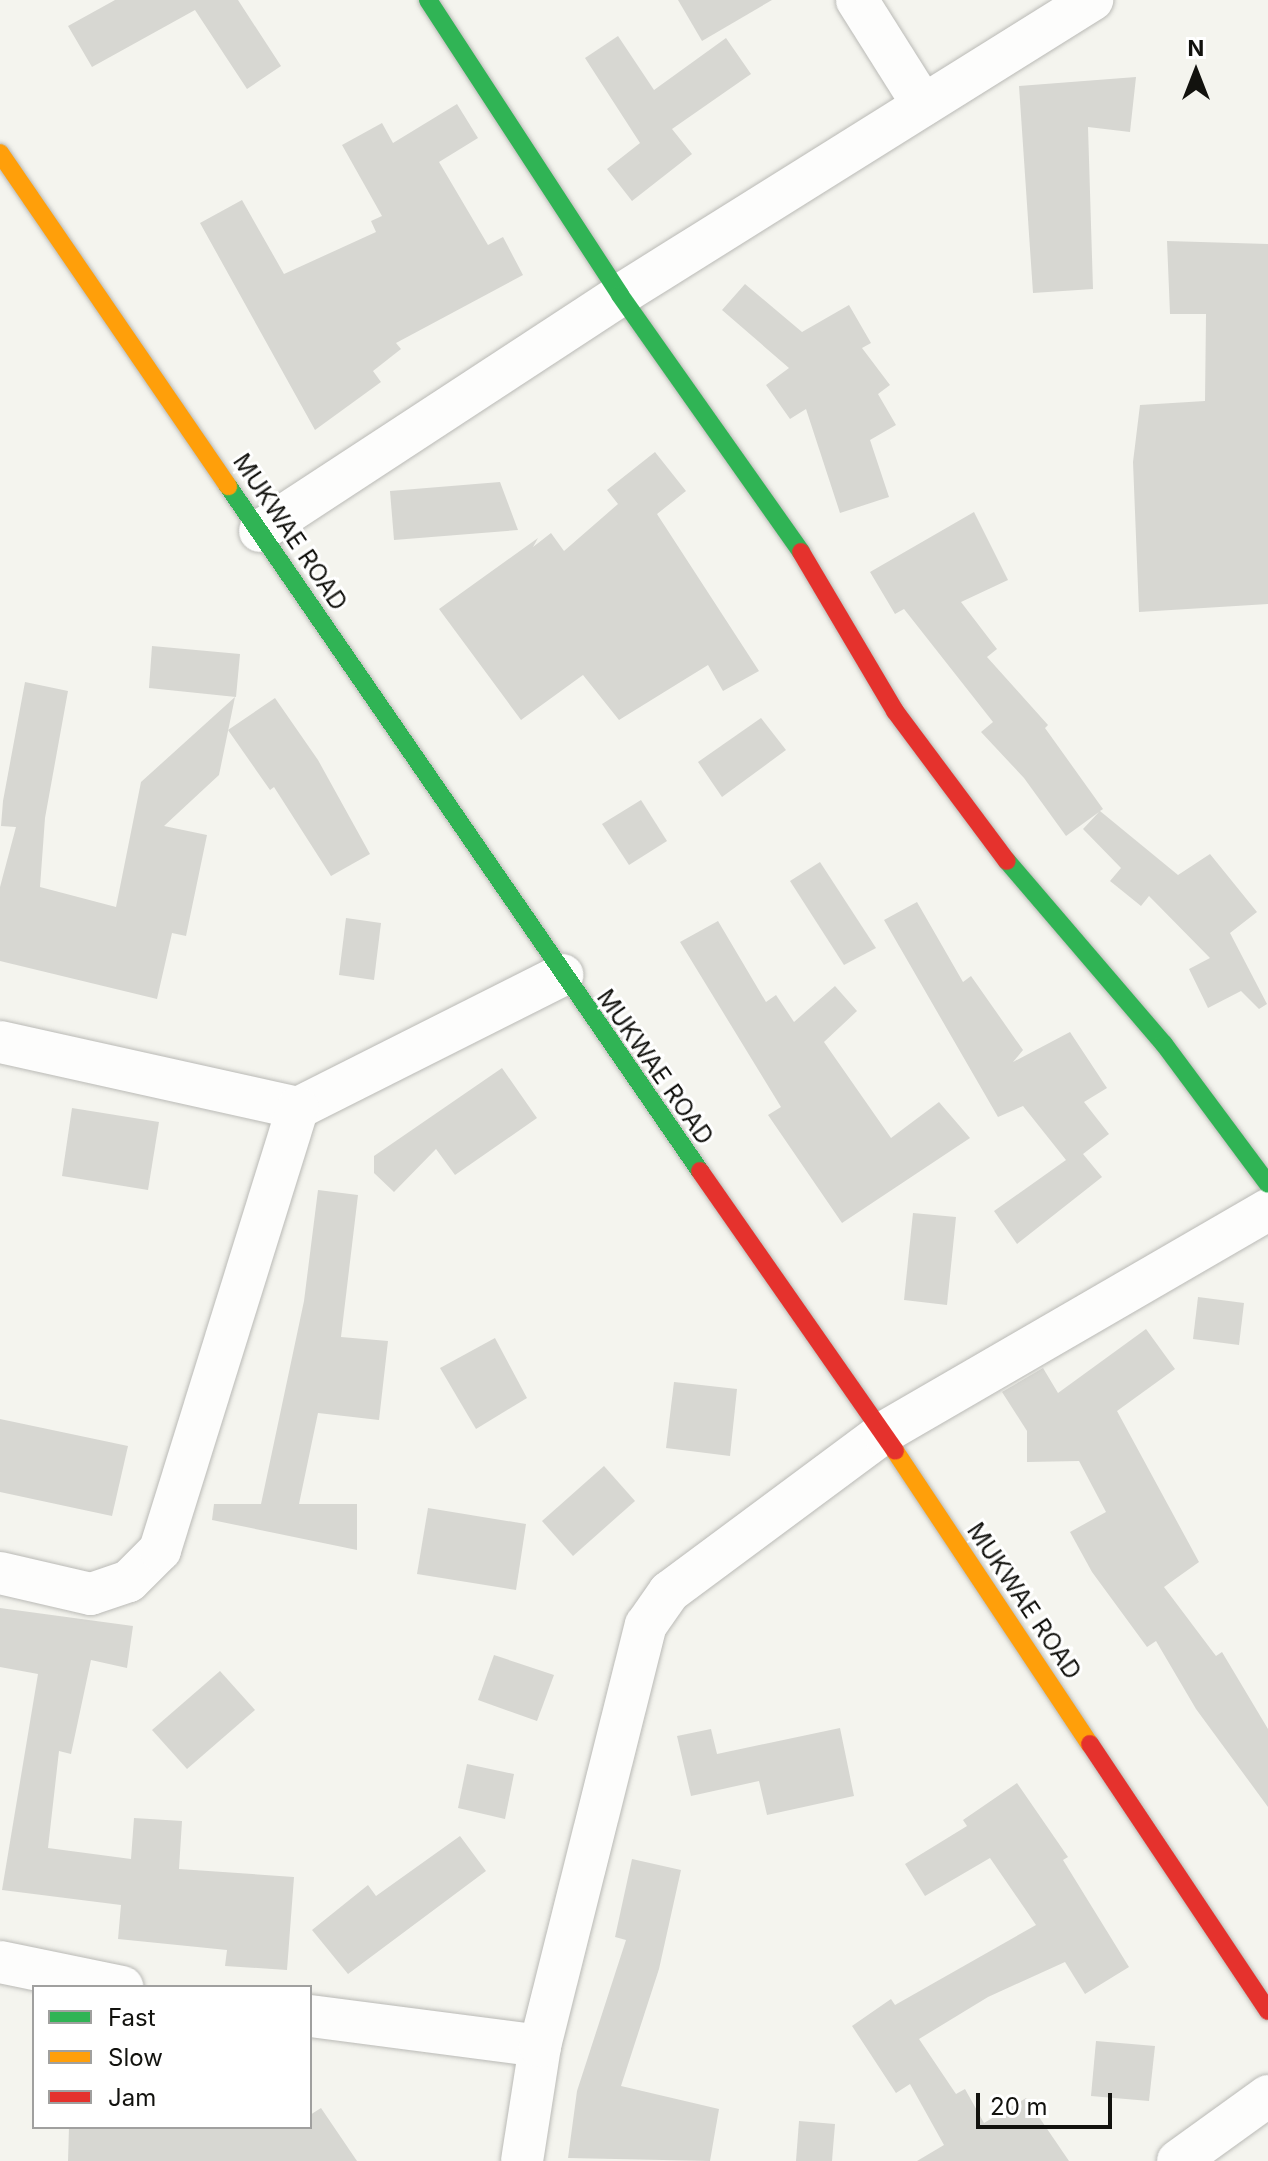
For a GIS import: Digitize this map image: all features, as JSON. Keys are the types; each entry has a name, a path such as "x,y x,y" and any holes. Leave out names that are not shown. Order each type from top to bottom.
{"street":[{"path":"428,0 620,295 792,537 895,711 1043,909 1164,1044 1268,1184"},
{"path":"857,0 923,105"},
{"path":"260,531 620,295 1092,0"},
{"name":"MUKWAE ROAD","path":"0,153 562,975 883,1433 1268,2011"},
{"path":"0,1042 298,1108 562,975"},
{"path":"0,1573 91,1594 129,1581 160,1550 298,1108"},
{"path":"522,2161 540,2046 646,1625 669,1592 883,1433 1268,1210"},
{"path":"0,1962 112,1985"},
{"path":"312,2016 540,2046"},
{"path":"1178,2161 1268,2096"}],"building":[{"path":"115,0 238,0 281,66 247,89 195,10 92,67 68,26"},
{"path":"678,0 772,0 702,41"},
{"path":"618,36 654,90 726,38 751,74 672,129 692,154 632,201 607,169 640,143 585,58"},
{"path":"1136,77 1130,132 1088,127 1093,289 1033,293 1019,86"},
{"path":"457,104 478,138 439,162 488,245 503,237 523,275 396,343 401,349 373,371 381,382 315,430 200,223 242,200 284,274 376,232 371,221 382,216 342,145 382,123 393,143"},
{"path":"1167,241 1268,244 1268,604 1139,612 1133,462 1140,405 1205,401 1206,314 1170,314"},
{"path":"745,284 802,332 849,305 871,343 862,348 890,385 878,394 896,425 870,440 889,497 840,513 806,409 790,419 766,385 789,368 722,310"},
{"path":"655,452 686,491 657,514 759,671 723,691 708,665 619,720 583,675 521,720 439,609 538,538 533,547 551,533 564,551 618,504 607,490"},
{"path":"500,482 518,530 394,540 390,491"},
{"path":"974,512 1008,580 961,602 997,649 987,657 1048,725 1045,728 1103,809 1100,811 1178,875 1210,854 1257,912 1230,933 1267,1004 1259,1009 1241,991 1208,1008 1189,969 1210,958 1149,896 1141,906 1110,881 1121,868 1083,829 1099,812 1066,836 1024,778 981,732 993,722 904,609 895,614 870,572"},
{"path":"152,646 240,654 236,697 149,688"},
{"path":"25,682 68,691 45,818 40,887 116,907 141,782 235,697 219,775 164,826 207,835 186,936 172,933 157,999 0,961 0,887 16,827 1,826 3,801"},
{"path":"275,698 318,760 370,854 331,876 274,787 270,790 228,730"},
{"path":"761,718 786,750 722,797 698,762"},
{"path":"641,800 667,841 629,865 602,824"},
{"path":"820,862 876,948 844,965 790,881"},
{"path":"917,902 963,982 971,976 1023,1050 1013,1062 1070,1032 1107,1088 1084,1102 1109,1134 1083,1154 1102,1177 1017,1244 994,1211 1066,1160 1023,1106 998,1117 884,920"},
{"path":"346,918 381,923 374,980 339,975"},
{"path":"718,921 766,1002 776,995 794,1022 835,986 857,1011 824,1042 891,1138 939,1102 970,1138 842,1223 768,1115 781,1107 680,942"},
{"path":"502,1068 537,1118 455,1175 436,1149 394,1192 374,1173 374,1156"},
{"path":"72,1108 159,1122 148,1190 62,1176"},
{"path":"318,1190 358,1195 341,1337 388,1341 379,1420 318,1413 299,1504 357,1504 357,1550 212,1520 214,1504 261,1504 304,1301"},
{"path":"913,1213 956,1217 947,1305 904,1300"},
{"path":"1198,1297 1244,1303 1239,1345 1193,1339"},
{"path":"1146,1329 1175,1369 1117,1411 1199,1562 1164,1587 1216,1656 1222,1652 1268,1729 1268,1807 1196,1709 1156,1641 1147,1647 1092,1572 1070,1532 1106,1512 1079,1461 1027,1462 1027,1431 1002,1392 1043,1368 1058,1393"},
{"path":"495,1338 527,1398 476,1429 440,1368"},
{"path":"674,1382 737,1389 730,1456 666,1448"},
{"path":"0,1419 128,1446 112,1516 0,1492"},
{"path":"604,1466 635,1501 573,1556 542,1521"},
{"path":"428,1508 526,1524 516,1590 417,1574"},
{"path":"0,1608 133,1626 127,1668 91,1660 71,1754 59,1751 48,1848 131,1859 134,1818 182,1821 179,1869 294,1877 287,1970 225,1966 227,1950 118,1939 121,1905 2,1890 38,1674 0,1667"},
{"path":"494,1655 554,1675 537,1721 478,1700"},
{"path":"220,1671 255,1710 187,1769 152,1730"},
{"path":"840,1728 854,1796 767,1815 759,1781 691,1796 677,1736 711,1729 717,1754"},
{"path":"467,1764 514,1774 505,1819 458,1808"},
{"path":"1017,1783 1068,1857 1063,1860 1129,1967 1085,1994 1065,1962 988,1997 919,2039 956,2094 965,2089 984,2123 1026,2098 1069,2161 917,2161 944,2145 910,2084 896,2093 852,2026 891,1999 895,2005 1036,1925 990,1858 925,1896 905,1864 967,1826 963,1820"},
{"path":"460,1836 486,1871 348,1974 312,1930 368,1885 376,1896"},
{"path":"632,1859 681,1870 659,1969 621,2086 719,2109 710,2161 568,2158 577,2091 626,1940 615,1937"},
{"path":"1096,2041 1155,2046 1149,2101 1091,2096"},
{"path":"321,2108 357,2161 68,2161 69,2129 312,2129 312,2114"},
{"path":"799,2121 835,2124 832,2161 796,2161"}],"traffic: fast":[{"path":"428,0 620,295 801,552"},
{"path":"228,486 700,1171"},
{"path":"1007,861 1164,1044 1268,1184"}],"traffic: slow":[{"path":"0,153 228,486"},
{"path":"895,1451 1090,1744"}],"traffic: jam":[{"path":"801,552 895,711 1007,861"},
{"path":"700,1171 895,1451"},
{"path":"1090,1744 1268,2011"}]}
